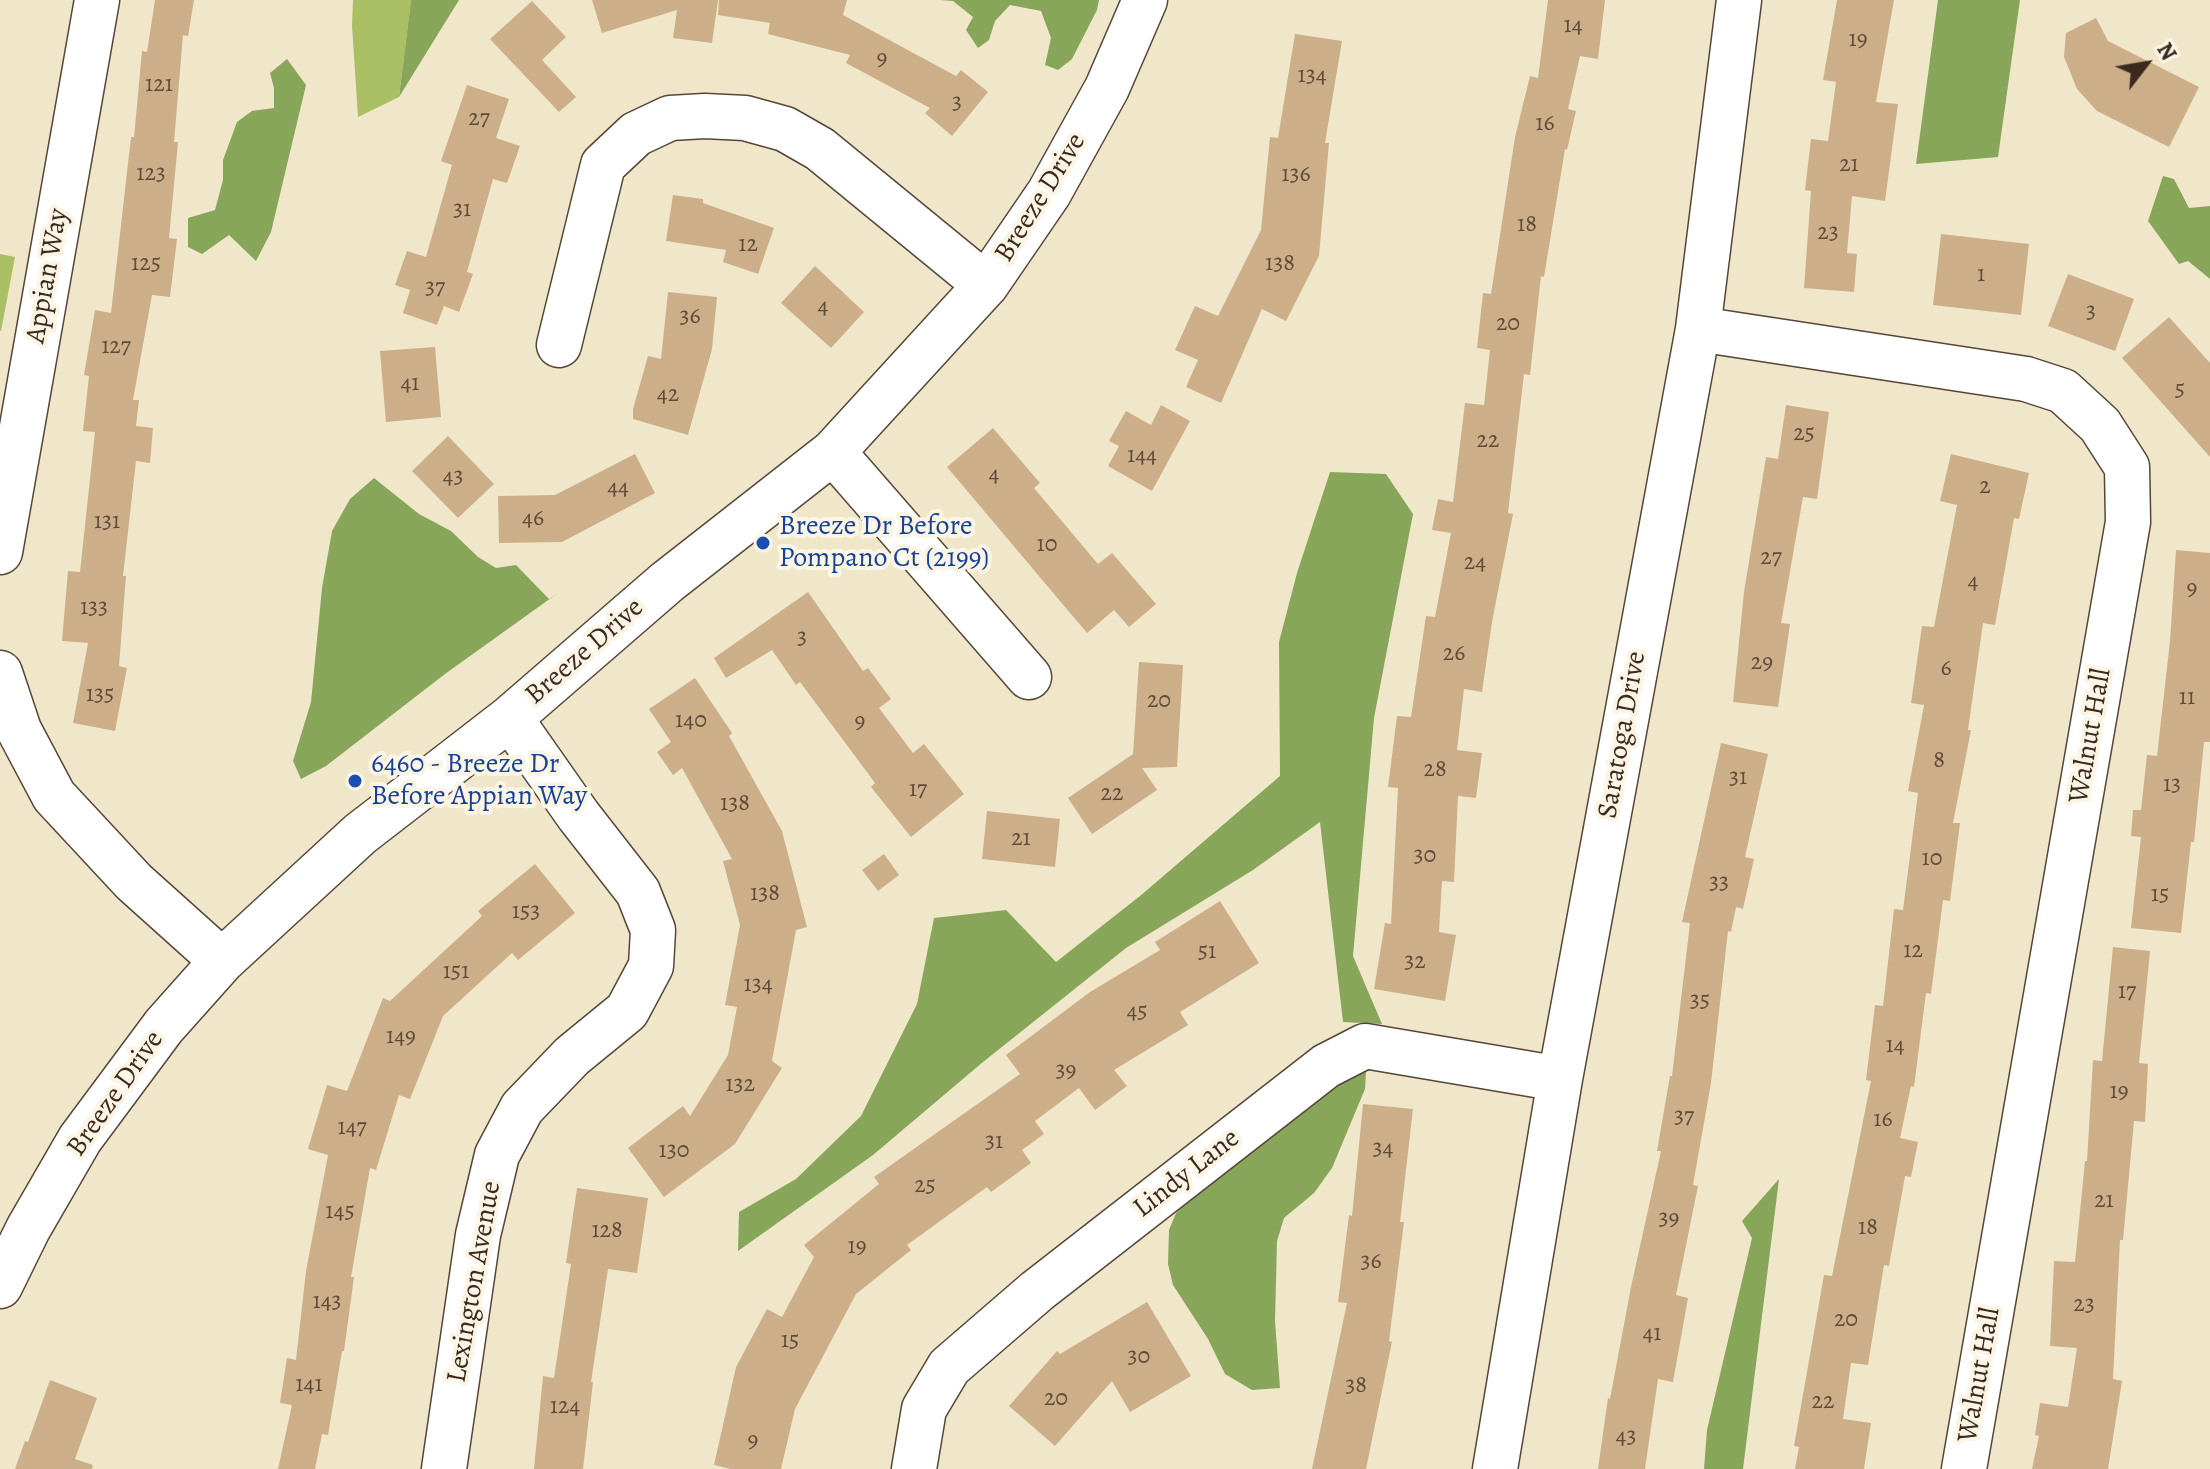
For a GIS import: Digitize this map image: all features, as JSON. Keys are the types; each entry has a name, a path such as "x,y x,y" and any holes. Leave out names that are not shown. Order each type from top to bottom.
{"street":[{"name":"Appian Way","path":"1,534 97,0"},
{"name":"Breeze Drive","path":"0,1286 14,1225 164,1026 222,961 360,834 510,718 667,582 833,452 986,285 1056,180 1107,88 1145,0"},
{"name":"Saratoga Drive","path":"1495,1469 1560,1079 1698,329 1739,0"},
{"path":"559,345 603,165 636,134 670,118 745,118 785,129 820,149 986,285"},
{"name":"Walnut Hall","path":"1698,329 2026,379 2063,391 2100,425 2127,467 2126,536 1964,1469"},
{"path":"833,452 1029,677"},
{"path":"0,673 19,730 54,796 134,882 222,961"},
{"name":"Lexington Avenue","path":"444,1469 478,1235 497,1155 522,1108 572,1056 627,1011 651,966 653,930 638,892 569,803 510,718"},
{"name":"Lindy Lane","path":"914,1469 924,1409 949,1367 1037,1291 1326,1066 1365,1046 1560,1079"}],"green space":[{"path":"353,0 411,0 399,97 358,117 352,26"},
{"path":"411,0 459,0 399,97"},
{"path":"940,0 1099,0 1072,59 1058,70 1045,65 1051,38 1041,11 1010,5 995,21 989,40 978,48 966,30 973,17 953,1"},
{"path":"1938,0 2020,0 1998,157 1916,164"},
{"path":"287,59 306,85 271,232 256,261 229,235 202,254 188,247 188,218 215,210 223,180 223,160 237,122 252,111 274,108 270,73"},
{"path":"2163,176 2174,179 2189,208 2210,206 2210,279 2188,261 2179,264 2148,221"},
{"path":"0,254 15,257 1,331 0,331"},
{"path":"1330,472 1386,474 1413,514 1374,718 1353,956 1382,1024 1343,1022 1320,822 1253,870 1126,948 873,1155 738,1251 739,1212 796,1179 861,1116 917,1004 934,918 1006,910 1056,962 1140,896 1280,776 1279,642 1297,573"},
{"path":"374,478 419,514 451,531 478,557 496,568 516,565 549,599 558,593 445,674 326,766 301,779 293,761 311,702 322,588 332,531 350,499"},
{"path":"1366,1072 1365,1089 1332,1168 1314,1193 1284,1218 1277,1241 1275,1321 1280,1388 1252,1390 1225,1374 1208,1339 1173,1285 1168,1264 1169,1230 1176,1213 1219,1174 1264,1143 1337,1079"},
{"path":"1779,1179 1743,1469 1704,1469 1707,1430 1752,1238 1742,1221"}],"building":[{"path":"155,0 194,0 188,36 183,35 174,142 178,142 169,238 177,239 170,297 152,295 133,400 139,400 136,426 153,428 150,463 136,461 123,576 126,576 119,666 127,668 115,731 73,723 88,643 62,641 68,571 80,572 95,432 83,431 89,376 84,375 95,310 111,313 142,51 147,52"},
{"path":"592,0 718,0 712,43 673,38 677,10 602,33"},
{"path":"719,0 847,0 843,15 956,76 961,70 988,92 952,136 925,113 930,108 846,63 850,55 768,34 770,23 718,15"},
{"path":"1548,0 1605,0 1598,59 1580,56 1568,109 1576,111 1565,149 1544,277 1541,276 1530,375 1524,374 1508,513 1513,514 1482,692 1464,689 1457,750 1482,753 1476,798 1458,796 1454,882 1442,881 1439,932 1456,935 1445,1001 1374,989 1385,923 1391,924 1398,788 1388,787 1397,716 1411,717 1426,616 1435,617 1451,533 1432,530 1438,499 1453,502 1465,403 1484,405 1490,350 1477,348 1483,293 1491,294 1515,137 1530,76 1538,78"},
{"path":"1837,0 1894,0 1876,102 1898,104 1885,201 1852,196 1847,253 1857,254 1854,292 1804,288 1811,191 1805,190 1811,139 1828,141 1836,82 1823,80"},
{"path":"532,1 566,37 542,60 576,97 559,112 490,39"},
{"path":"2096,18 2108,41 2199,87 2169,147 2097,111 2077,89 2064,57 2066,33"},
{"path":"1295,34 1342,41 1325,143 1329,143 1319,256 1286,321 1262,309 1221,403 1186,387 1198,360 1175,350 1195,306 1218,316 1261,230 1270,137 1278,138"},
{"path":"467,85 509,99 496,138 520,146 507,183 493,179 467,272 473,274 459,312 444,306 437,325 403,313 410,290 395,285 407,251 426,257 452,165 441,161"},
{"path":"673,195 703,199 703,203 774,228 758,274 723,262 726,250 666,241"},
{"path":"1941,234 2029,244 2021,315 1933,305"},
{"path":"815,266 864,312 831,348 781,303"},
{"path":"2068,274 2134,299 2115,351 2048,326"},
{"path":"668,292 717,297 712,349 688,435 633,419 648,356 661,359"},
{"path":"2169,317 2210,363 2210,457 2122,358"},
{"path":"435,347 441,417 386,422 380,351"},
{"path":"1161,405 1190,421 1152,491 1108,466 1119,446 1109,441 1126,411 1151,425"},
{"path":"1786,405 1829,412 1817,499 1803,497 1781,623 1790,624 1778,707 1733,702 1744,592 1766,457 1778,459"},
{"path":"993,428 1040,483 1034,488 1098,564 1112,553 1156,604 1129,627 1114,610 1087,633 947,467"},
{"path":"448,436 494,484 458,518 412,471"},
{"path":"635,454 655,493 562,542 499,543 498,496 555,495"},
{"path":"1951,454 2029,473 2019,519 2014,518 1995,625 1983,623 1968,730 1971,730 1953,823 1960,823 1950,901 1943,900 1931,994 1926,993 1914,1087 1911,1086 1900,1138 1918,1142 1911,1177 1905,1176 1889,1266 1884,1265 1868,1365 1851,1363 1843,1419 1871,1423 1864,1469 1795,1469 1799,1447 1794,1446 1824,1275 1832,1276 1871,1081 1866,1080 1875,1005 1883,1006 1894,909 1903,910 1918,793 1908,791 1924,705 1911,703 1922,626 1934,627 1957,505 1940,501"},
{"path":"2176,550 2210,553 2210,742 2204,742 2181,933 2131,928 2141,837 2131,836 2133,810 2141,810 2147,755 2157,756"},
{"path":"808,592 863,671 868,668 891,699 879,708 913,753 924,744 964,794 911,837 871,787 875,783 800,682 796,685 772,650 726,678 714,658"},
{"path":"1139,662 1183,665 1177,767 1142,768 1157,790 1092,834 1068,798 1133,754"},
{"path":"695,678 732,733 729,736 782,831 807,927 796,930 772,1061 782,1068 735,1144 664,1197 628,1148 683,1106 690,1116 728,1055 737,1007 725,1005 740,925 723,861 732,859 682,768 673,775 657,752 671,742 649,709"},
{"path":"1721,743 1768,754 1745,857 1754,859 1743,909 1736,907 1731,932 1728,931 1711,1083 1693,1185 1698,1186 1676,1295 1688,1298 1673,1382 1658,1379 1645,1469 1598,1469 1608,1398 1661,1151 1657,1151 1672,1076 1690,923 1682,922"},
{"path":"987,811 1060,819 1055,867 982,859"},
{"path":"884,854 899,875 878,891 862,870"},
{"path":"535,864 575,913 518,960 512,953 443,1016 410,1099 399,1095 376,1170 370,1168 351,1277 354,1277 344,1351 328,1435 322,1434 315,1469 278,1469 292,1405 280,1403 287,1358 296,1360 306,1271 328,1155 308,1149 327,1085 347,1091 383,998 390,1001 482,916 478,911"},
{"path":"1220,901 1259,963 1180,1012 1188,1025 1114,1070 1127,1086 1095,1110 1079,1088 1035,1121 1044,1134 1022,1150 1031,1163 991,1192 987,1187 907,1245 911,1250 856,1294 795,1409 781,1469 731,1469 714,1465 736,1367 767,1309 782,1317 814,1257 804,1245 879,1184 874,1177 1020,1074 1006,1055 1090,992 1160,950 1155,942"},
{"path":"2113,947 2150,951 2139,1063 2148,1064 2145,1122 2134,1121 2123,1240 2120,1240 2113,1379 2122,1381 2108,1469 2032,1469 2039,1436 2035,1435 2040,1403 2068,1407 2077,1348 2050,1346 2054,1261 2075,1262 2087,1161 2093,1060 2102,1061"},
{"path":"1363,1104 1413,1109 1400,1222 1404,1222 1389,1341 1392,1342 1366,1469 1312,1469 1347,1303 1338,1302 1349,1215 1352,1216"},
{"path":"577,1188 648,1198 637,1273 608,1269 591,1382 583,1469 534,1469 543,1376 554,1378 571,1264 566,1263"},
{"path":"1147,1302 1191,1376 1130,1412 1112,1381 1055,1446 1009,1406 1057,1351 1060,1354"},
{"path":"50,1380 97,1398 75,1459 93,1465 92,1469 15,1469"}],"place":[{"name":"Breeze Dr Before Pompano Ct (2199)","path":"763,543"},
{"name":"6460 - Breeze Dr Before Appian Way","path":"355,781"}]}
